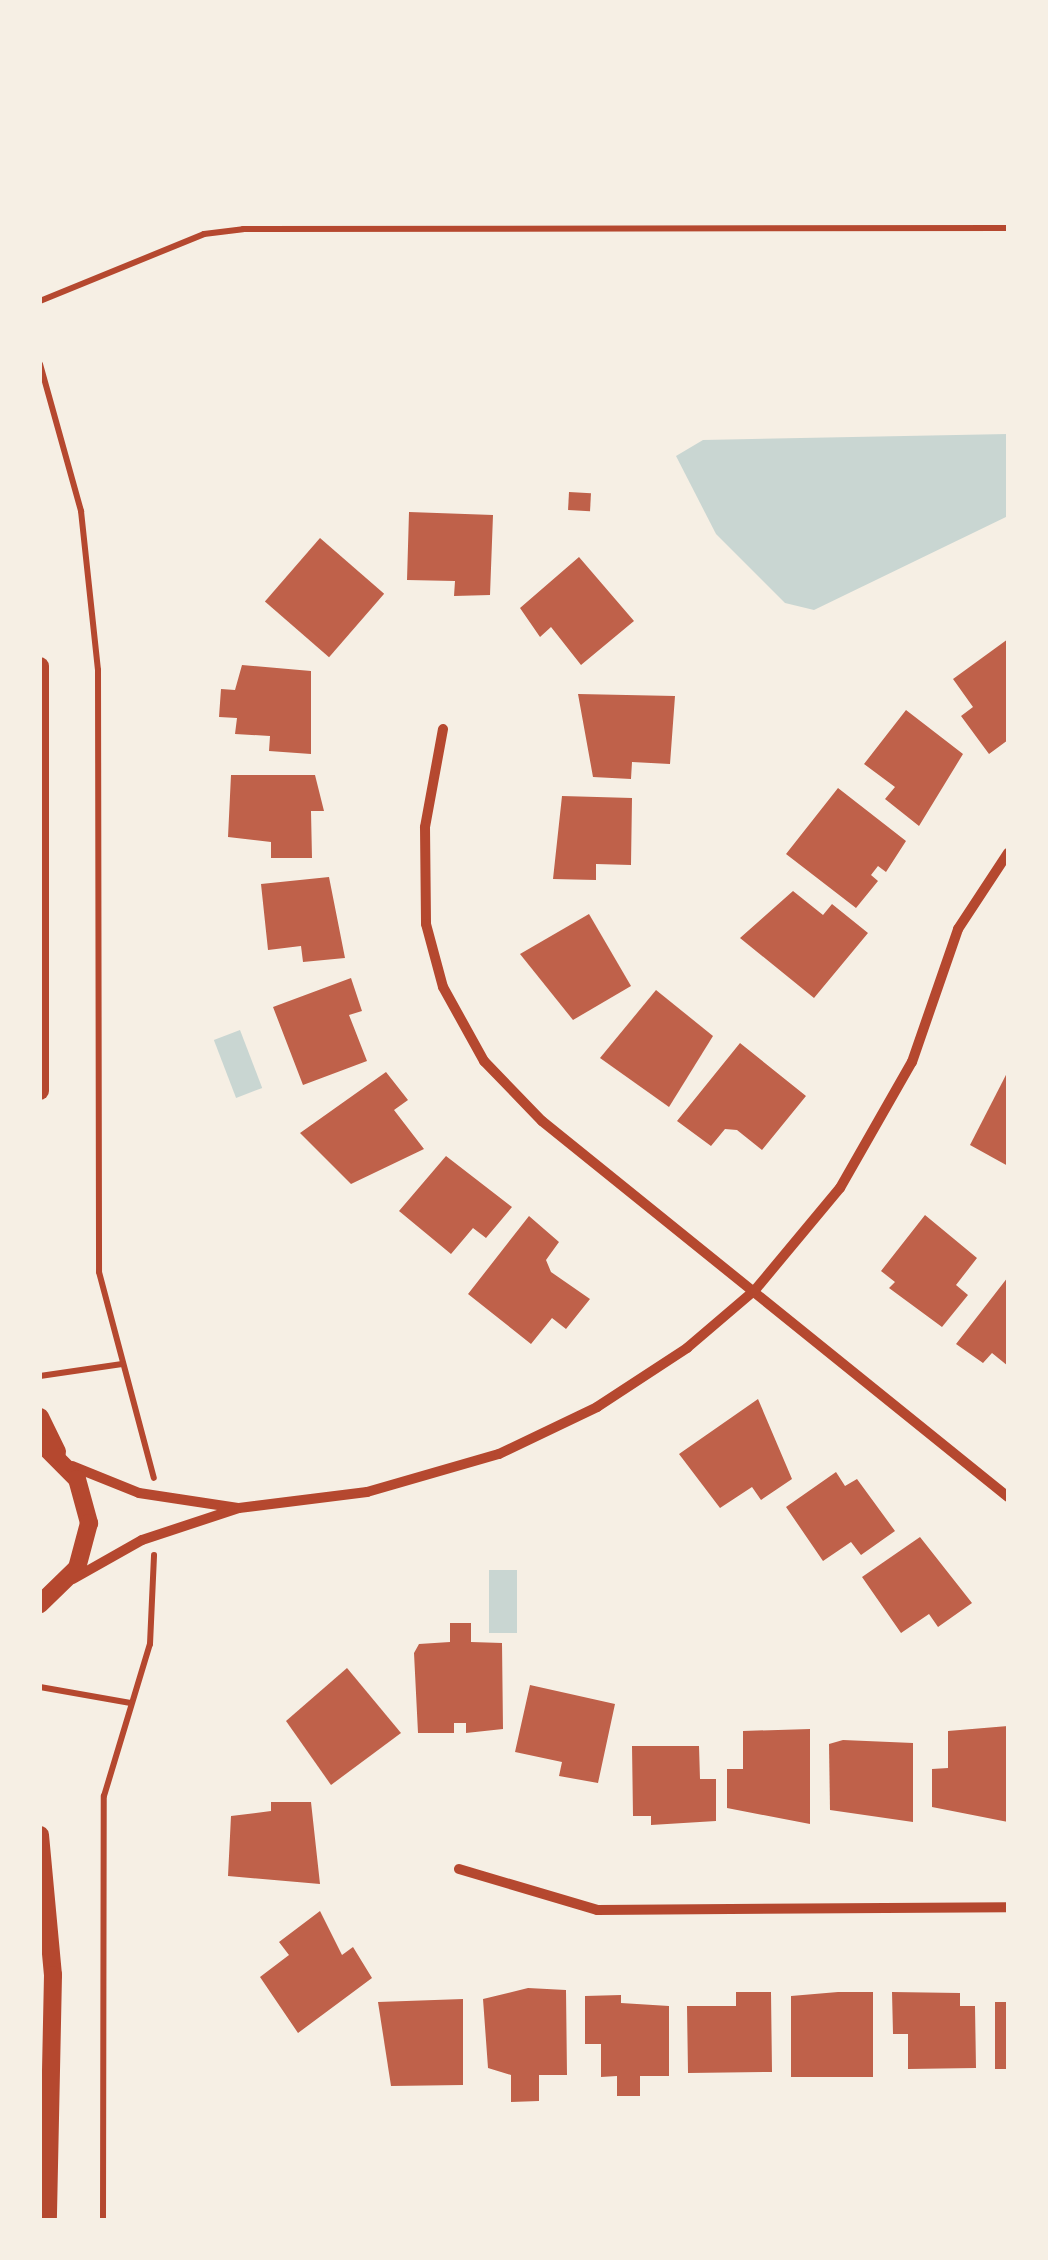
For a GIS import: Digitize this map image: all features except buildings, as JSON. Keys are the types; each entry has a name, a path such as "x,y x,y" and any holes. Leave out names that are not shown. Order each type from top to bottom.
{"street":[{"path":"40,666 40,1091"},
{"path":"443,729 425,827 424,906 435,963 463,1027 528,1108 1008,1497"},
{"path":"40,1604 134,1544 239,1508 405,1484 524,1445 657,1370 755,1290 816,1220 887,1111 958,928 1008,853"},
{"path":"40,1417 63,1460 89,1524 82,1557 40,1618"},
{"path":"40,1442 63,1460 130,1491 239,1508"},
{"path":"40,1835 52,1955 48,2220"},
{"path":"458,1869 597,1910 1008,1908"}],"path":[{"path":"40,301 204,234 243,228 1008,228"},
{"path":"40,364 82,511 98,670 99,1272 122,1364 154,1462"},
{"path":"40,1376 122,1364"},
{"path":"104,2220 103,1811 154,1626 157,1563"},
{"path":"40,1687 131,1703"}],"shaded area":[{"path":"1008,434 1008,516 814,610 785,603 716,534 676,456 703,440"},
{"path":"240,1030 262,1088 236,1098 214,1040"},
{"path":"489,1570 517,1570 517,1633 489,1633"}]}
